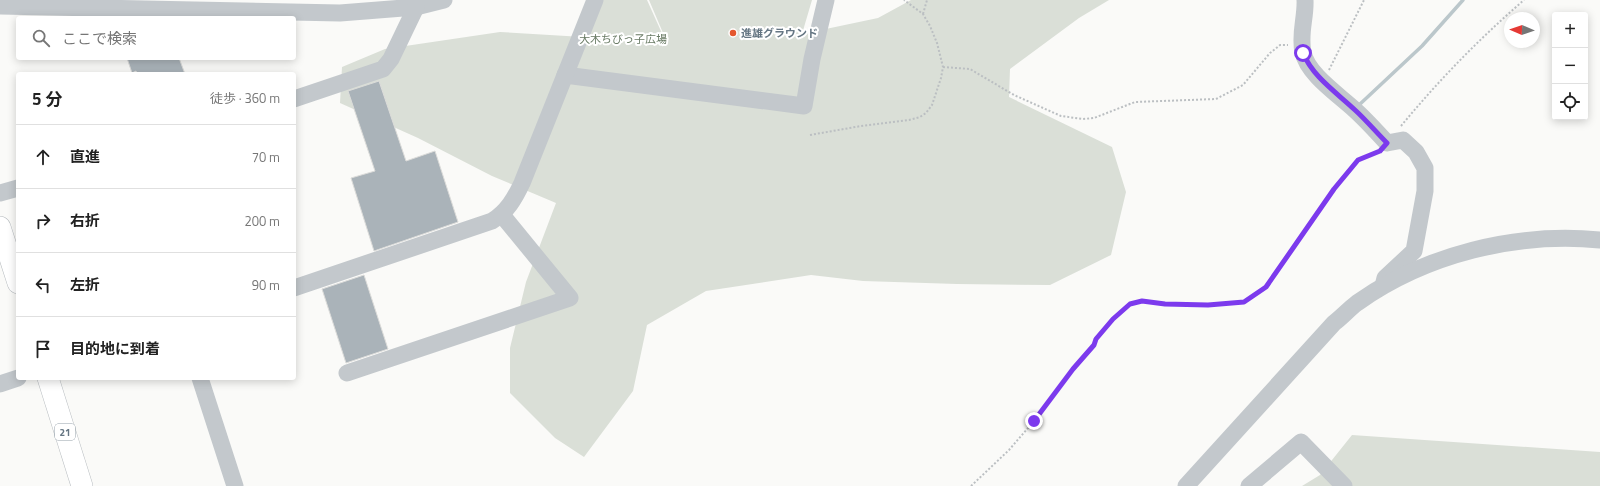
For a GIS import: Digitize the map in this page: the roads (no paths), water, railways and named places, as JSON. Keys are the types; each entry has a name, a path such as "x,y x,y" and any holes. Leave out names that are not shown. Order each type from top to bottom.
{"main road":[{"path":"0,227 16,277"},
{"name":"21","path":"49,380 82,486"}],"street":[{"path":"0,6 416,7 444,0"},
{"path":"296,287 492,221 502,215 522,183 595,0"},
{"path":"565,75 804,106 812,59 826,0"},
{"path":"1305,0 1301,41 1307,64 1321,80 1356,111 1387,143 1403,140 1416,152 1425,168 1425,191 1414,251 1385,278 1382,287"},
{"path":"296,98 383,69 391,59 416,7"},
{"path":"0,193 16,189"},
{"path":"347,373 570,298 502,215"},
{"path":"1186,486 1334,323 1356,304 1382,287 1411,272 1443,259 1508,242 1544,238 1573,237 1600,240"},
{"path":"0,384 16,379"},
{"path":"201,380 235,486"},
{"path":"1249,486 1301,442 1344,486"}],"waterway":[{"path":"1359,105 1422,46 1463,0"}],"place":[{"name":"進雄グラウンド","path":"733,33"}],"park label":[{"name":"大木ちびっ子広場","path":"623,39"}]}
